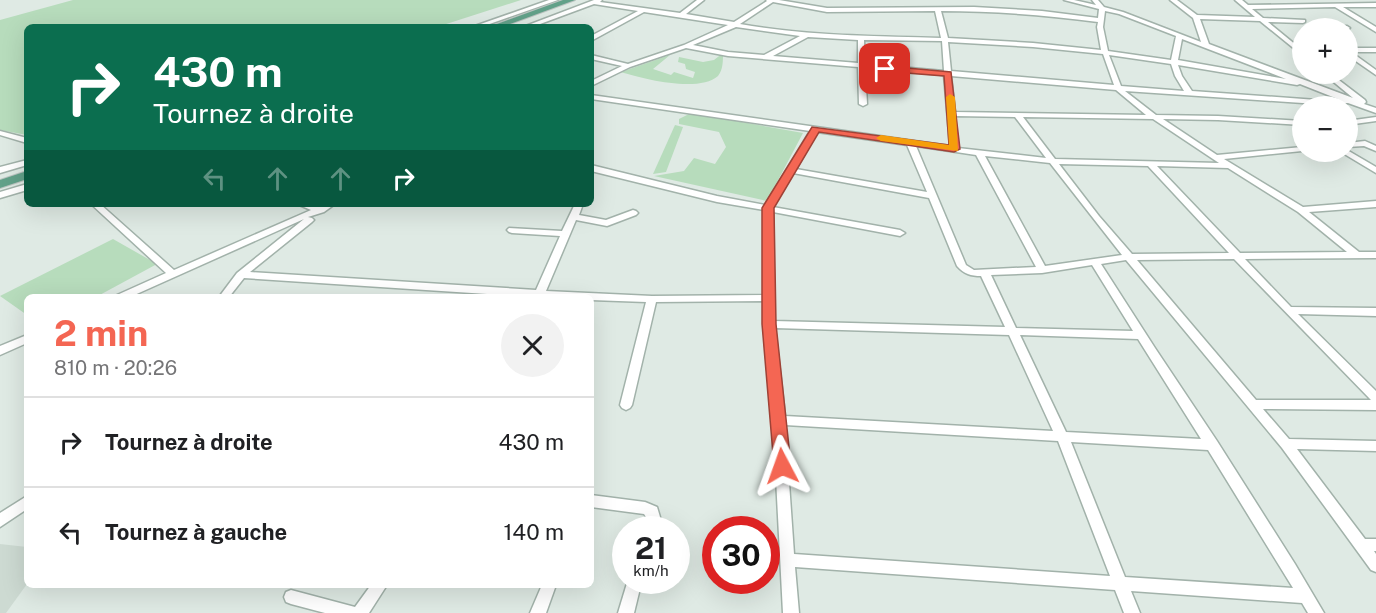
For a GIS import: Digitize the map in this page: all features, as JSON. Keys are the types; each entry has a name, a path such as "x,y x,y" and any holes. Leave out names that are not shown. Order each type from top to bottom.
{"main road":[{"path":"501,24 571,0"},
{"path":"512,24 581,0"},
{"path":"0,179 24,172"},
{"path":"0,184 24,176"}],"street":[{"path":"484,24 555,0"},
{"path":"681,15 701,0"},
{"path":"594,83 628,66 686,46 734,25 771,0 827,10 974,9 1042,13 1100,20"},
{"path":"967,0 974,9"},
{"path":"1067,0 1180,35 1292,80"},
{"path":"1095,0 1102,9 1100,20 1105,52 1118,88 1157,119 1301,210 1354,255"},
{"path":"1173,0 1196,18 1206,46"},
{"path":"1238,0 1292,45"},
{"path":"1356,0 1365,5"},
{"path":"534,24 596,1 641,12 681,15 807,35 861,39 945,39 1105,52 1173,60 1292,81"},
{"path":"1246,7 1376,5"},
{"path":"1283,7 1299,18"},
{"path":"1338,7 1375,30"},
{"path":"937,9 945,39 954,149"},
{"path":"594,37 641,12"},
{"path":"1196,18 1292,21"},
{"path":"1358,29 1375,30"},
{"path":"766,58 807,35"},
{"path":"1180,35 1173,60 1174,70 1189,92"},
{"path":"861,39 863,104"},
{"path":"686,46 728,54 863,67 1292,100"},
{"path":"1358,51 1376,50"},
{"path":"594,58 628,66"},
{"path":"1358,60 1376,73"},
{"path":"1302,84 1335,96"},
{"path":"1340,84 1372,110"},
{"path":"594,97 980,153 1053,161 1231,166"},
{"path":"952,114 1157,119 1218,118 1292,122"},
{"path":"1018,116 1127,257 1369,545 1376,565"},
{"path":"1358,121 1376,119"},
{"path":"791,613 779,420 769,324 768,208 816,129"},
{"path":"0,133 24,140"},
{"path":"910,142 962,266 967,271 985,273 1042,270 1127,257 1376,255"},
{"path":"1358,144 1365,143 1376,149"},
{"path":"1216,157 1292,150"},
{"path":"980,153 1042,270"},
{"path":"1358,160 1376,170"},
{"path":"0,170 24,163"},
{"path":"1151,165 1288,310 1376,398"},
{"path":"790,170 933,196"},
{"path":"594,171 900,233"},
{"path":"0,195 24,189"},
{"path":"1301,210 1376,204"},
{"path":"98,207 173,274"},
{"path":"312,207 321,210"},
{"path":"226,294 241,275 326,207"},
{"path":"540,294 578,207"},
{"path":"128,294 321,210"},
{"path":"573,217 607,224 633,213"},
{"path":"512,230 566,234"},
{"path":"271,231 286,237"},
{"path":"1096,263 1139,335 1213,445 1316,613"},
{"path":"985,273 1062,436 1118,583 1132,613"},
{"path":"241,275 511,294"},
{"path":"594,297 768,298"},
{"path":"626,405 651,299"},
{"path":"1288,310 1376,312"},
{"path":"769,324 1139,335"},
{"path":"0,351 24,340"},
{"path":"1252,404 1376,405"},
{"path":"779,420 1213,445"},
{"path":"1286,444 1376,446"},
{"path":"594,501 645,508 652,511 653,516"},
{"path":"0,521 24,503"},
{"path":"788,560 1306,596"},
{"path":"360,613 378,588"},
{"path":"538,613 548,588"},
{"path":"626,613 631,594"},
{"path":"291,597 354,613"}],"shaded area":[{"path":"0,544 24,547 24,588 6,613 0,613"}],"green space":[{"path":"73,0 521,0 446,24 24,24 24,134 0,130 0,20"},
{"path":"723,53 722,68 718,76 698,84 671,83 621,72 670,55 653,69 671,75 674,72 693,78 695,72 686,69 685,64 678,62 679,57 703,62 714,60"},
{"path":"691,113 803,133 767,201 654,176 684,171 694,158 715,164 726,147 719,132 679,124 679,119"},
{"path":"675,125 683,127 666,172 653,174"},
{"path":"113,239 157,264 102,294 24,294 24,313 0,296"}],"slow traffic":[{"path":"881,138 954,149 950,97"}],"route":[{"path":"782,466 769,324 768,208 816,129 954,149 948,74 885,69"}]}
